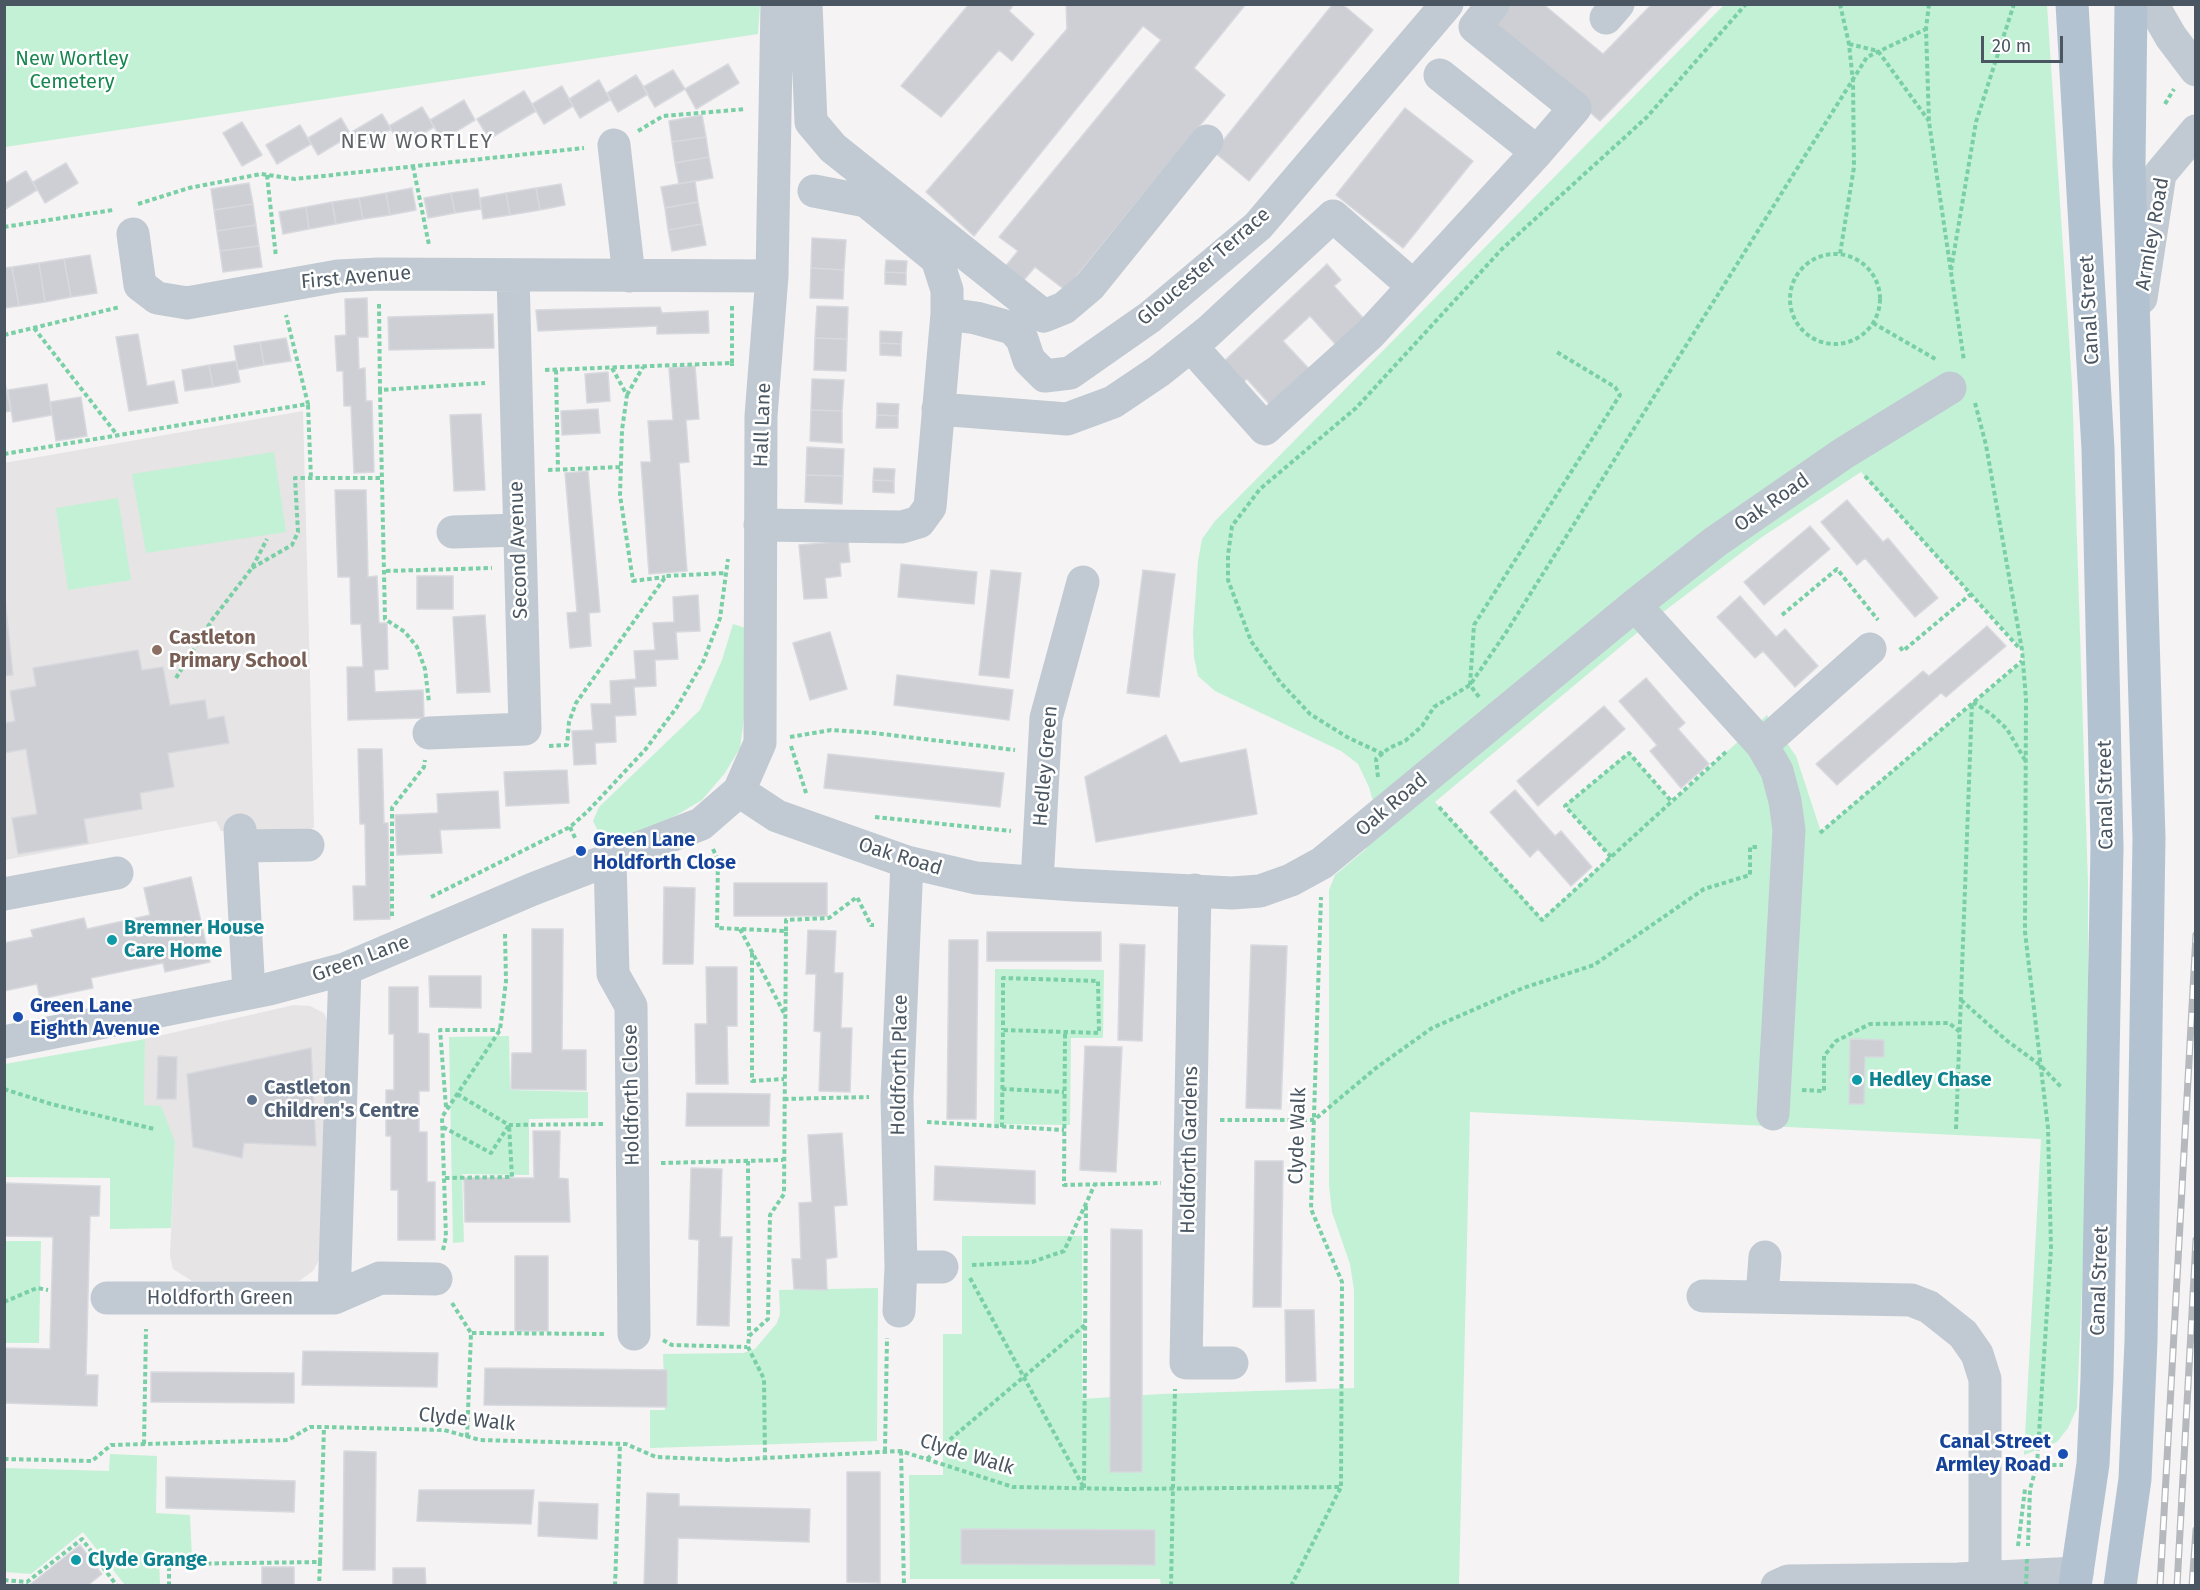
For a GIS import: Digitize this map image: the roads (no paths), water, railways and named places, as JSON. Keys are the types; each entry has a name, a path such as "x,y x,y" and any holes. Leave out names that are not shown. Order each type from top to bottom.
{"main road":[{"name":"Canal Street","path":"2072,4 2098,449 2107,847 2097,1379 2093,1464 2076,1579"},
{"name":"Canal Street","path":"2120,1586 2134,1479 2140,1364 2149,838 2129,164 2131,4"}],"street":[{"name":"Hall Lane","path":"701,824 739,791 774,740 760,525 761,416 772,276 777,4"},
{"path":"806,4 811,122 832,148 1044,316 1064,308 1090,286 1208,141"},
{"name":"Gloucester Terrace","path":"947,314 976,318 1012,328 1022,339 1029,360 1046,376 1070,373 1149,317 1258,226 1318,159 1447,4"},
{"path":"1191,346 1265,429 1369,335 1537,152 1575,108 1475,27 1493,4"},
{"path":"2152,4 2171,37 2196,70"},
{"path":"2171,37 2181,17 2182,4"},
{"path":"1440,75 1537,152"},
{"name":"Armley Road","path":"2134,347 2160,174 2196,131"},
{"path":"614,145 629,276"},
{"path":"760,525 902,527 919,522 930,507 947,314 947,290 937,259 866,201 814,191"},
{"path":"938,410 1067,419 1113,402 1191,346 1333,216 1413,286"},
{"name":"First Avenue","path":"126,217 140,285 157,298 188,303 338,276 379,273 772,276"},
{"name":"Second Avenue","path":"429,734 525,729 513,274"},
{"name":"Oak Road","path":"739,791 777,816 907,862 976,878 1195,890 1260,891 1291,880 1322,863 1635,605 1716,542 1844,453 1957,380"},
{"path":"453,532 519,530"},
{"name":"Hedley Green","path":"1037,882 1046,718 1083,582"},
{"path":"1635,605 1756,738 1777,771 1785,801 1789,830 1774,1102"},
{"path":"1756,738 1882,639"},
{"name":"Green Lane","path":"4,1042 249,993 345,969 503,902 701,824"},
{"path":"249,993 241,838 308,845"},
{"name":"Holdforth Close","path":"610,860 613,974 631,1006 634,1334"},
{"name":"Holdforth Place","path":"899,1311 901,1267 897,1109 907,862"},
{"path":"4,894 117,873"},
{"name":"Holdforth Gardens","path":"1195,890 1186,1364 1232,1363"},
{"path":"334,1298 345,969"},
{"path":"1762,1297 1765,1257"},
{"path":"901,1267 953,1266"},
{"name":"Holdforth Green","path":"120,1298 334,1298 380,1278 436,1279"},
{"path":"1703,1296 1911,1300 1929,1306 1964,1334 1977,1354 1985,1379 2013,1575"},
{"path":"1777,1586 1788,1581 2013,1575 2076,1579"}],"railway":[{"path":"2160,1586 2196,935"},
{"path":"2177,1586 2196,1240"},
{"path":"2192,1586 2196,1530"}],"place":[{"name":"Castleton Primary School","path":"157,650"},
{"name":"Green Lane Holdforth Close","path":"581,851"},
{"name":"Bremner House Care Home","path":"112,940"},
{"name":"Green Lane Eighth Avenue","path":"18,1017"},
{"name":"Hedley Chase","path":"1857,1080"},
{"name":"Castleton Children's Centre","path":"252,1100"},
{"name":"Canal Street Armley Road","path":"2063,1454"},
{"name":"Clyde Grange","path":"76,1560"}],"district":[{"name":"NEW WORTLEY","path":"417,142"}],"park label":[{"name":"New Wortley Cemetery","path":"72,70"}]}
